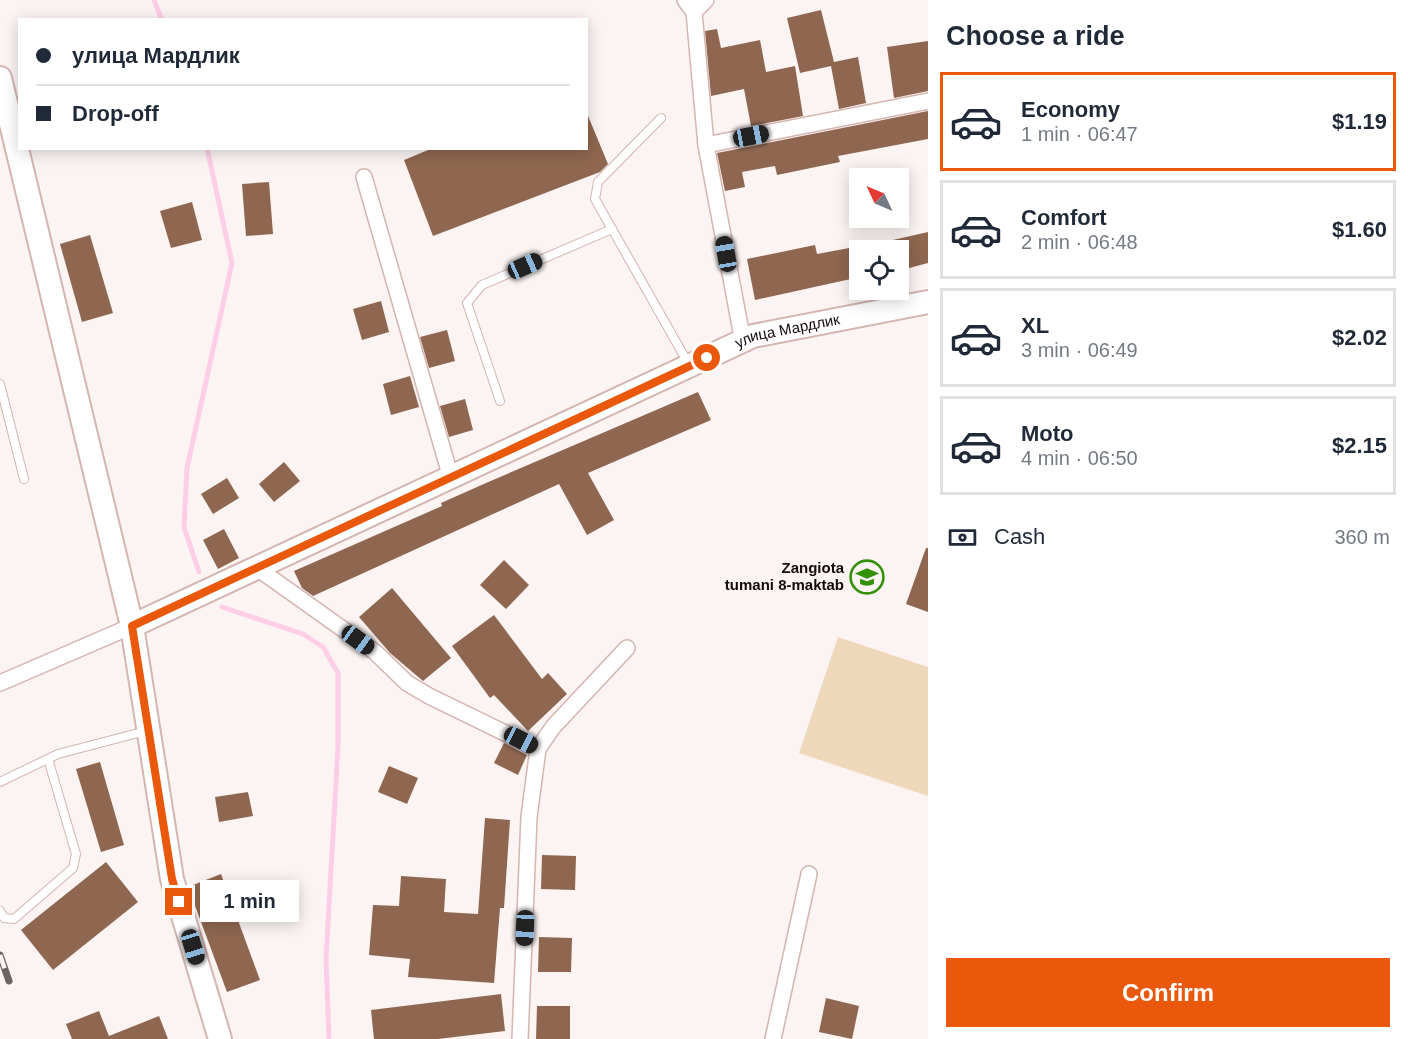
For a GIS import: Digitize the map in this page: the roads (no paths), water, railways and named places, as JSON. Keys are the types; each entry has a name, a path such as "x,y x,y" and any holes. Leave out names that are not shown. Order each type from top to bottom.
{"main road":[{"path":"0,78 59,314 132,626 172,879 220,1039"},
{"name":"улица Мардлик","path":"132,626 753,336 928,302"}],"street":[{"path":"706,0 689,6 706,145 743,342"},
{"path":"706,145 928,101"},
{"path":"364,177 451,478"},
{"path":"258,568 375,652 407,682 429,696 538,749"},
{"path":"0,683 132,626"},
{"path":"520,1039 530,817 538,749 553,727 627,648"},
{"path":"773,1039 809,874"}],"lane":[{"path":"661,118 598,182 595,199 690,366"},
{"path":"500,400 467,303 472,294 482,285 612,229"},
{"path":"0,384 24,479"},
{"path":"0,782 48,759 148,730"},
{"path":"0,911 4,918 14,919 73,868 76,854 48,759"}],"waterway":[{"path":"154,0 161,18"},
{"path":"199,572 184,527 187,468 232,263 207,150"},
{"path":"222,607 303,634 323,647 338,673 338,747 326,958 329,1039"}],"railway":[{"path":"0,955 9,981"}],"place":[{"name":"Zangiota tumani 8-maktab","path":"867,577"}]}
